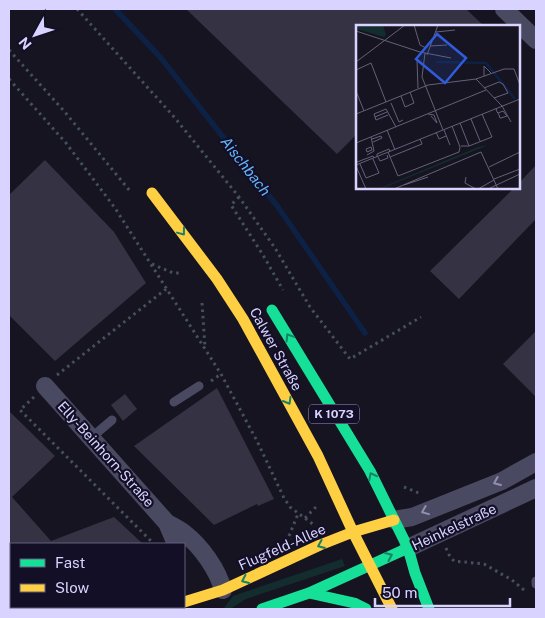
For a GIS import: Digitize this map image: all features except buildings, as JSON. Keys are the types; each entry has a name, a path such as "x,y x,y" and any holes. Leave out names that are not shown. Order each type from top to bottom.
{"main road":[{"name":"Calwer Straße","path":"152,193 212,272 242,320 318,456 352,532"},
{"name":"Calwer Straße","path":"272,310 363,459 394,520"},
{"name":"Flugfeld-Allee","path":"185,602 220,597 320,545 352,532 394,520"},
{"name":"K 1073","path":"394,520 408,548 415,574 429,609"},
{"name":"K 1073","path":"352,532 371,565 392,609"},
{"name":"Heinkelstraße","path":"371,565 408,548"},
{"path":"262,609 309,593 371,565"},
{"path":"309,593 354,604 366,609"}],"street":[{"path":"504,9 536,40"},
{"name":"Elly-Beinhorn-Straße","path":"42,382 167,523 176,543"},
{"name":"Heinkelstraße","path":"394,520 412,517 502,481 536,462"},
{"name":"Heinkelstraße","path":"408,548 536,488"},
{"name":"Elly-Beinhorn-Straße","path":"167,523 184,533 216,570 220,597"}],"lane":[{"path":"174,402 198,386"},
{"path":"92,437 112,420"}],"path":[{"path":"77,9 175,118 239,197 275,248 310,307 350,360 421,317"},
{"path":"9,50 131,192"},
{"path":"9,79 71,150 115,208 205,348 257,441 284,498 298,514"},
{"path":"151,264 173,273 182,273"},
{"path":"153,543 20,410 42,382 56,375 166,289"},
{"path":"202,303 205,348"},
{"path":"447,548 454,561 484,564 512,580 524,590"}],"green space":[{"path":"342,559 345,566 246,599 230,609 223,609 233,596"}],"waterway":[{"name":"Aischbach","path":"115,9 161,58 278,207 365,333"}],"traffic: fast":[{"path":"272,310 370,471 408,548 415,573 429,609"},
{"path":"262,609 309,593 408,548"},
{"path":"309,593 354,603 366,609"},
{"path":"162,609 166,608"}],"traffic: slow":[{"path":"152,193 217,279 243,319 318,456 353,532 392,609"},
{"path":"185,602 223,590 320,545 353,532 394,520"}]}
